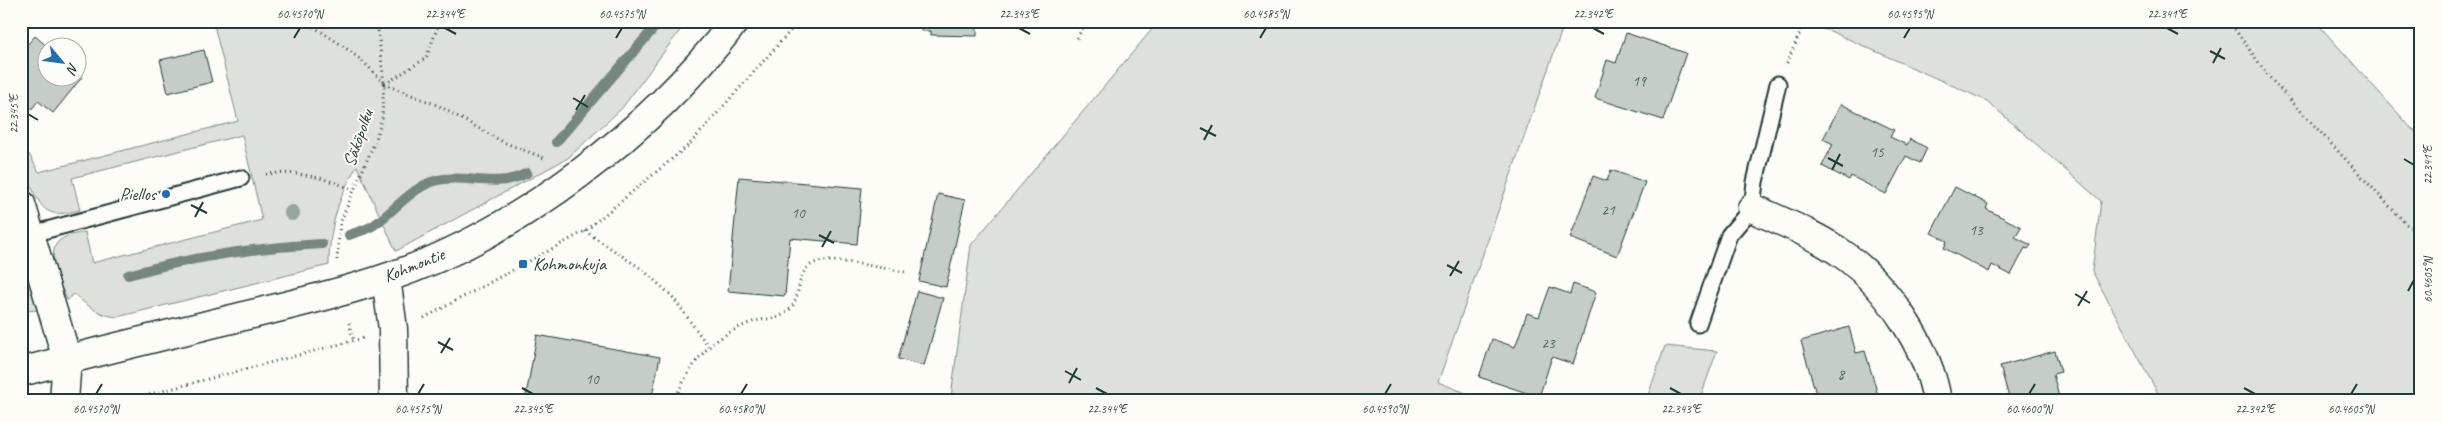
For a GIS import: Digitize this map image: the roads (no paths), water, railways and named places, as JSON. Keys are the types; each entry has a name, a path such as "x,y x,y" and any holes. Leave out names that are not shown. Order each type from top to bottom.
{"street":[{"name":"Kohmontie","path":"21,372 313,299 386,278 424,263 489,232 589,166 678,89 735,21"},
{"path":"21,204 32,234 67,359 64,401"},
{"path":"1752,208 1817,239 1844,255 1868,276 1891,302 1910,329 1926,365 1937,401"},
{"path":"386,278 393,329 394,401"}],"lane":[{"path":"1698,324 1730,235 1752,208 1755,182 1778,84"},
{"path":"32,234 241,178"}],"waterway":[{"path":"556,142 660,21"},
{"path":"349,235 374,225 415,191 434,181 454,178 496,181 507,180 527,173"},
{"path":"128,275 176,263 225,254 322,244"}],"place":[{"name":"Piellos","path":"166,194"},
{"name":"Kohmonkuja","path":"523,264"}]}
